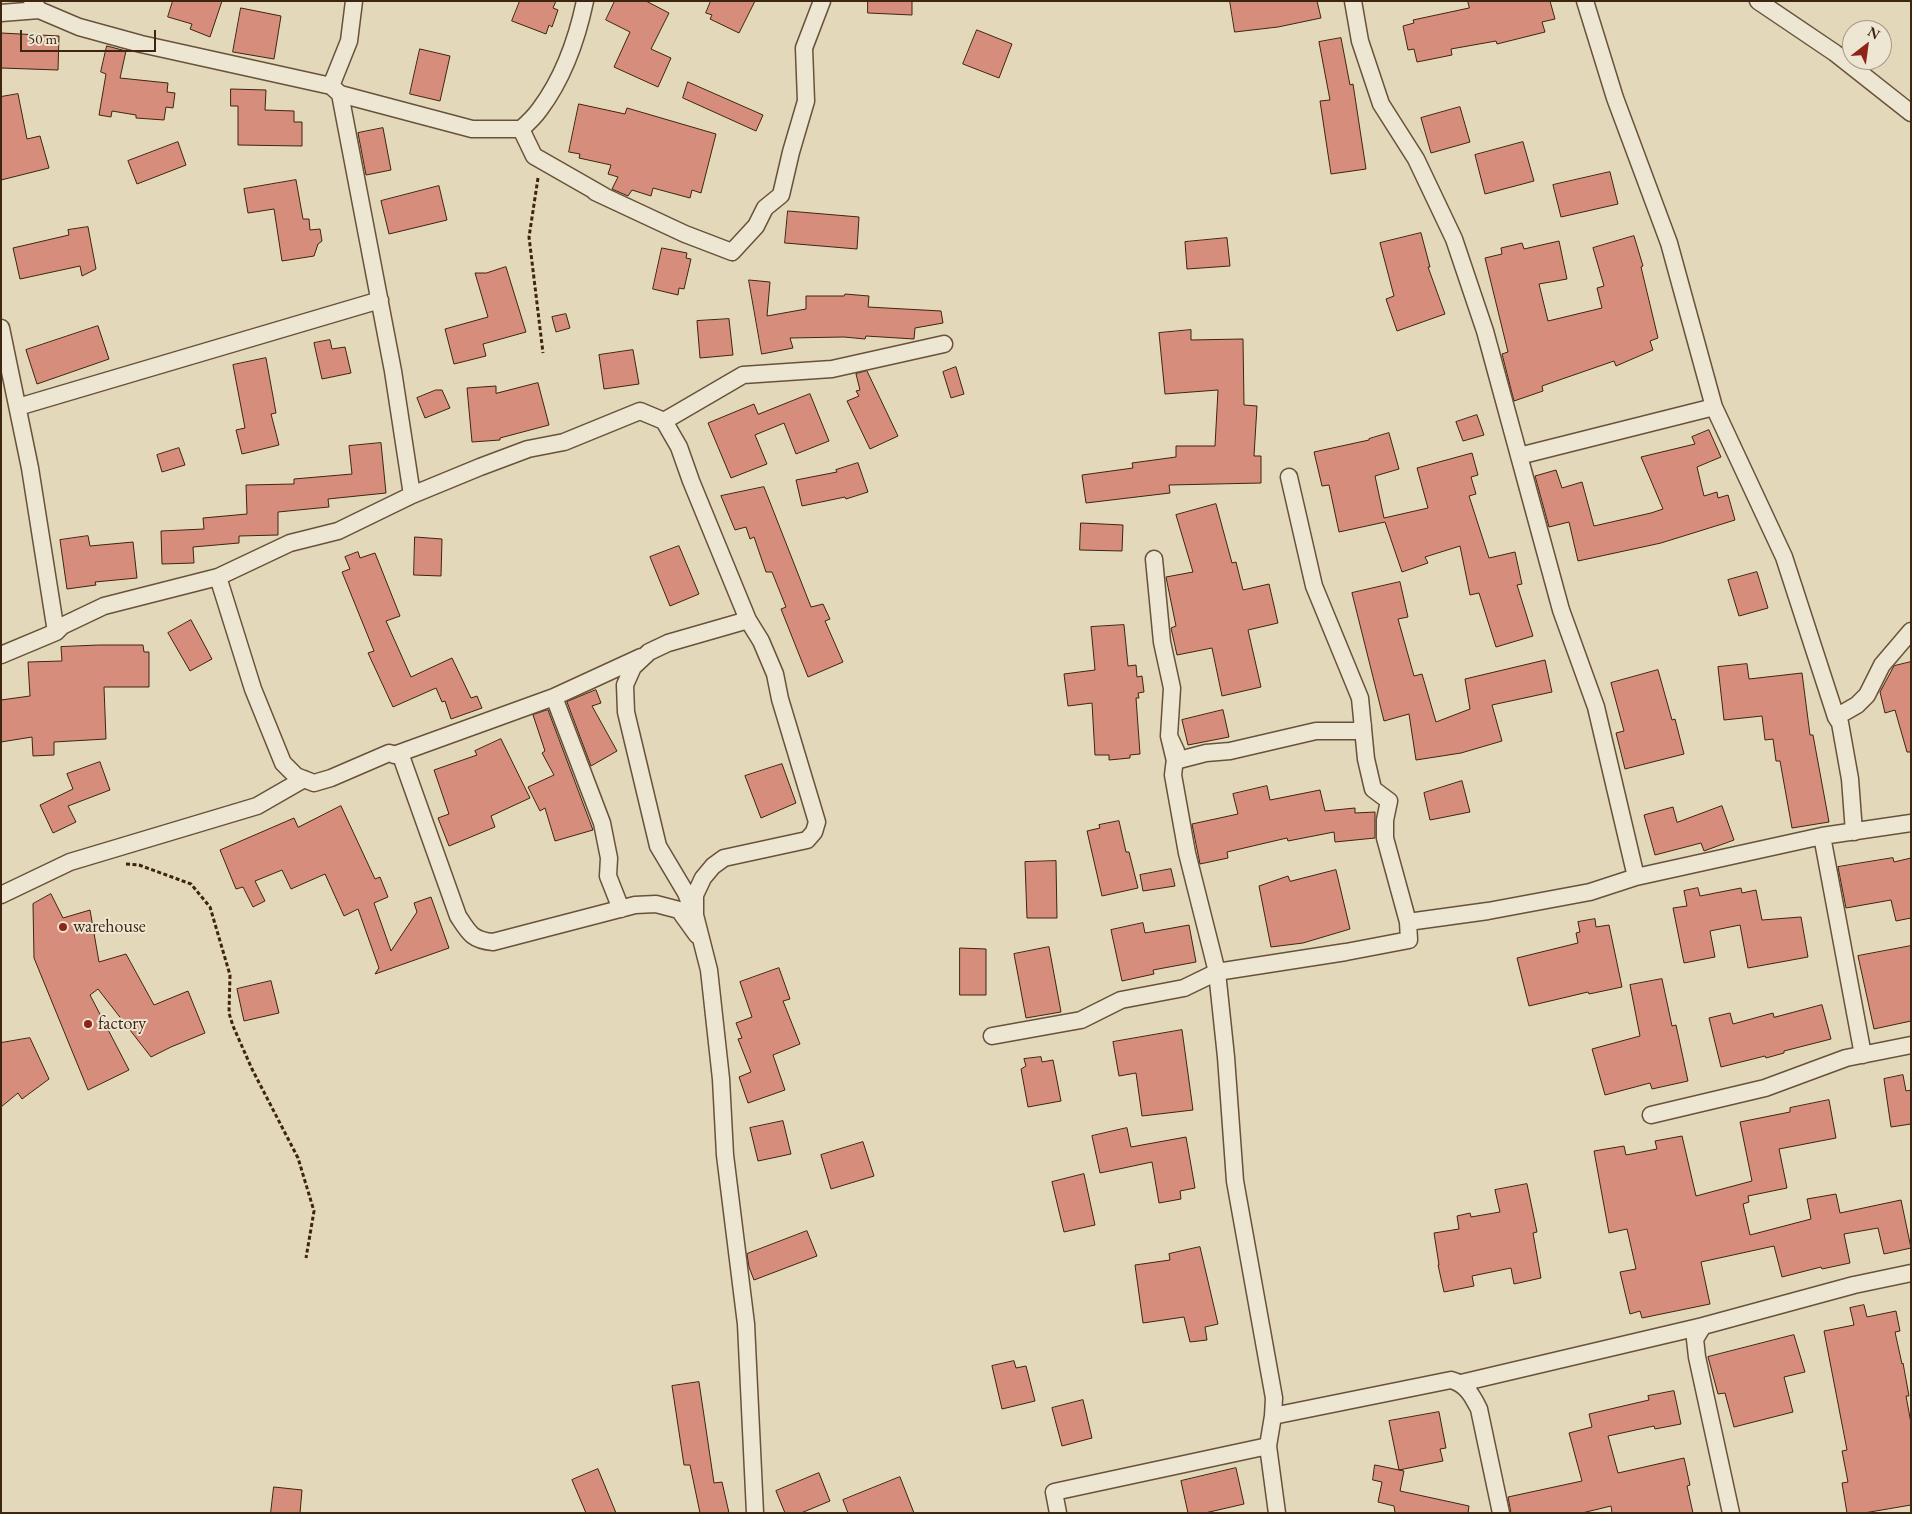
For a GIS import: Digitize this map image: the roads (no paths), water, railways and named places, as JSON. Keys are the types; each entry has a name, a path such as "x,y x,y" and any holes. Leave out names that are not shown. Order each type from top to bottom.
{"street":[{"path":"354,1 349,41 336,90 380,300 412,495"},
{"path":"1,13 36,6 80,27 141,44 336,90 472,129 521,129 540,110 555,84 570,53 586,1"},
{"path":"595,192 685,234 732,252 756,226 765,208 781,196 791,152 806,102 804,48 822,1"},
{"path":"1353,1 1360,41 1381,104 1416,159 1454,239 1485,331 1561,610 1596,707 1636,877"},
{"path":"1585,1 1614,98 1669,243 1714,407 1784,558 1836,717 1840,723 1850,779 1854,832"},
{"path":"1758,1 1835,53 1911,113"},
{"path":"521,129 534,156 611,200"},
{"path":"18,407 380,300"},
{"path":"1,328 30,468 56,632"},
{"path":"664,421 743,376 832,369 944,344"},
{"path":"1519,456 1714,407"},
{"path":"1,655 56,632 62,626 104,606 218,577 290,542 338,532 412,495 528,449 564,442 640,411 664,421 679,447 748,620 761,640 774,674 818,822 814,832 807,840 724,858 713,866 703,878 695,895 695,915"},
{"path":"992,1036 1081,1020 1121,1000 1184,988 1217,972 1410,940 1408,922 1386,838 1384,820 1389,801 1373,789 1366,760 1360,698 1314,586 1289,477"},
{"path":"1154,559 1162,642 1172,688 1168,736 1175,760 1206,753 1230,751 1316,731 1357,731 1363,725"},
{"path":"218,577 253,689 283,763 296,776 314,783 389,753 402,756 458,916 468,932 479,941 493,942 635,905 656,904 678,910 700,939"},
{"path":"394,755 554,697 668,643 748,620"},
{"path":"1836,717 1857,706 1867,695 1882,665 1911,631"},
{"path":"646,655 633,667 625,685 626,712 658,846 686,893 695,915 709,970 721,1078 725,1155 746,1324 755,1513"},
{"path":"554,697 602,824 609,858 608,876 621,909"},
{"path":"1168,736 1176,752 1173,775 1187,852 1217,972 1226,1057 1235,1181 1274,1398 1268,1446 1277,1513"},
{"path":"1,895 70,862 257,806 304,779"},
{"path":"1408,922 1488,911 1590,892 1636,877 1822,836 1911,823"},
{"path":"1822,836 1864,1055"},
{"path":"1651,1115 1765,1088 1846,1058 1911,1044"},
{"path":"1461,1383 1703,1326 1911,1273"},
{"path":"1703,1326 1695,1340 1697,1357 1731,1513"},
{"path":"1273,1416 1451,1380 1461,1383 1472,1394 1479,1409 1501,1513"},
{"path":"1058,1513 1054,1492 1268,1446"}],"place":[{"name":"warehouse","path":"63,927"},
{"name":"factory","path":"88,1024"}]}
